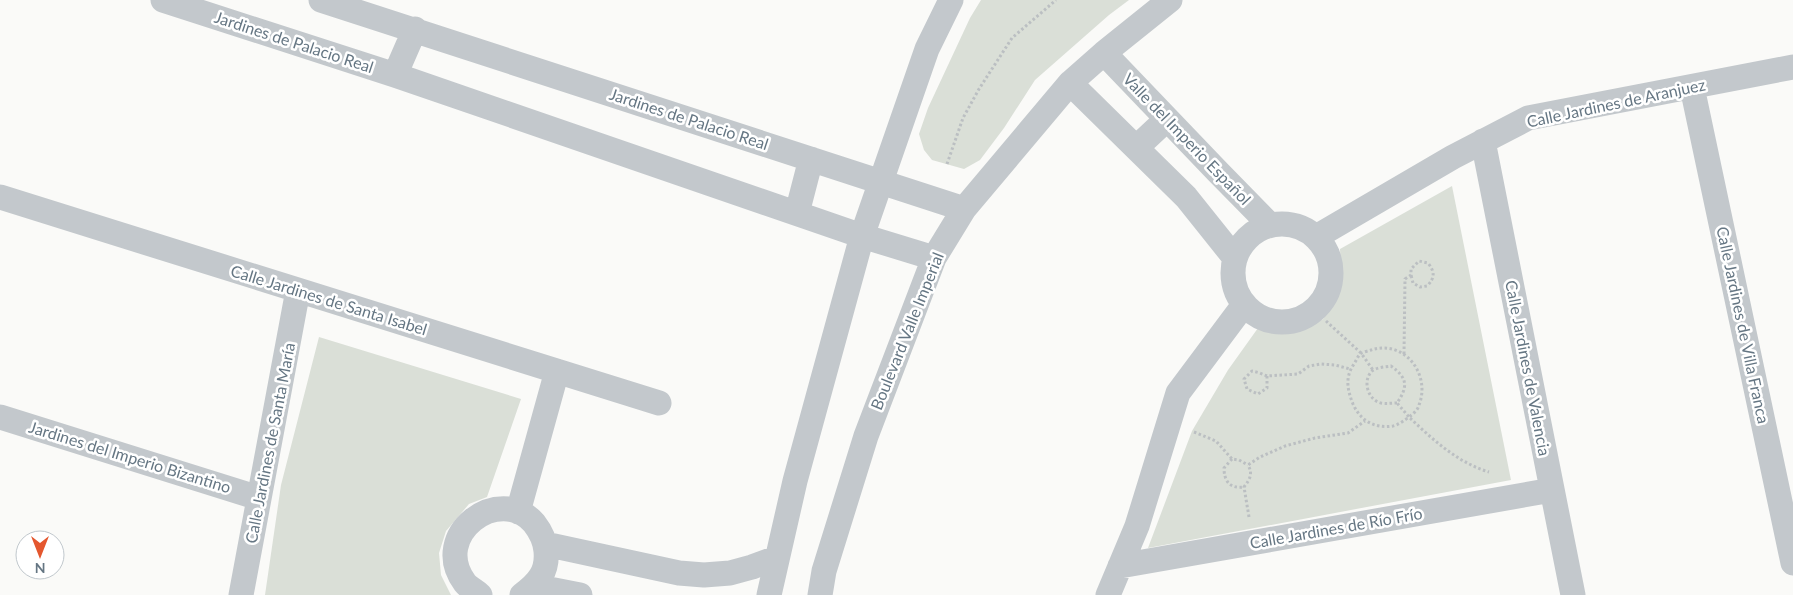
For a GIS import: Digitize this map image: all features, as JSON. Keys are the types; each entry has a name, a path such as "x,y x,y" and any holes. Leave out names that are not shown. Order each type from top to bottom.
{"street":[{"name":"Jardines de Palacio Real","path":"163,0 395,75 862,236 934,258"},
{"name":"Jardines de Palacio Real","path":"321,0 964,209"},
{"path":"769,595 795,481 862,236 927,49 951,0"},
{"name":"Boulevard Valle Imperial","path":"820,595 824,571 866,436 934,258 964,209 1070,83 1170,0"},
{"name":"Jardines de Palacio Real","path":"395,75 415,29"},
{"name":"Valle del Imperio Español","path":"1104,53 1270,225"},
{"name":"Calle Jardines de Aranjuez","path":"1316,237 1453,157 1528,118 1793,67"},
{"path":"1070,83 1186,197 1234,257"},
{"name":"Calle Jardines de Villa Franca","path":"1692,87 1793,563"},
{"path":"1136,148 1167,119"},
{"name":"Calle Jardines de Valencia","path":"1483,141 1573,595"},
{"path":"797,213 812,159"},
{"name":"Calle Jardines de Santa Isabel","path":"0,196 659,403"},
{"path":"1270,225 1295,225 1316,237 1330,260 1330,286 1317,310 1293,322 1266,321 1243,306 1232,283 1234,257 1248,236 1270,225"},
{"name":"Calle Jardines de Santa María","path":"241,595 298,290"},
{"path":"1108,595 1137,526 1178,393 1243,306"},
{"path":"518,512 557,371"},
{"name":"Jardines del Imperio Bizantino","path":"0,417 259,498"},
{"name":"Calle Jardines de Río Frío","path":"1120,566 1552,490"},
{"path":"480,595 466,584 457,566 456,546 464,528 479,515 498,509 518,512 530,520 540,531 545,544 547,559 543,574 528,591"},
{"path":"545,544 677,584 704,575 730,573 752,568 776,558"},
{"path":"528,591 580,595"}],"path":[{"path":"948,164 963,118 979,89 1012,38 1056,0"},
{"path":"1419,260 1428,263 1433,270 1433,279 1428,286 1420,287 1413,283 1411,275 1411,269 1419,260"},
{"path":"1404,354 1404,279 1411,275"},
{"path":"1326,321 1361,353 1373,370"},
{"path":"1379,347 1396,350 1404,354 1409,356 1418,371 1423,388 1419,407 1410,417 1394,426 1378,426 1365,421 1356,412 1350,398 1346,379 1350,369 1361,353 1379,347"},
{"path":"1267,376 1267,388 1258,394 1247,389 1244,379 1252,371 1267,376 1298,374 1309,366 1321,364 1350,369"},
{"path":"1397,403 1405,387 1404,379 1392,366 1373,370 1368,378 1367,388 1372,398 1379,403 1397,403 1433,440 1477,468 1492,473"},
{"path":"1248,465 1260,457 1285,446 1315,438 1348,433 1365,421"},
{"path":"1194,432 1216,441 1232,459 1239,460 1248,465 1251,471 1250,478 1244,487 1251,526"},
{"path":"1232,459 1224,468 1224,477 1228,484 1236,488 1244,487"}],"shaded area":[{"path":"981,0 1129,0 1109,15 1035,80 1004,128 980,160 964,169 932,160 924,150 919,134 928,108 970,18"},
{"path":"1452,186 1511,480 1148,548 1192,431 1228,370 1258,328 1290,333 1308,328 1323,319 1337,294 1341,273 1340,249"},
{"path":"319,337 521,399 487,497 469,504 446,531 439,553 441,575 451,595 265,595 281,485"}]}
